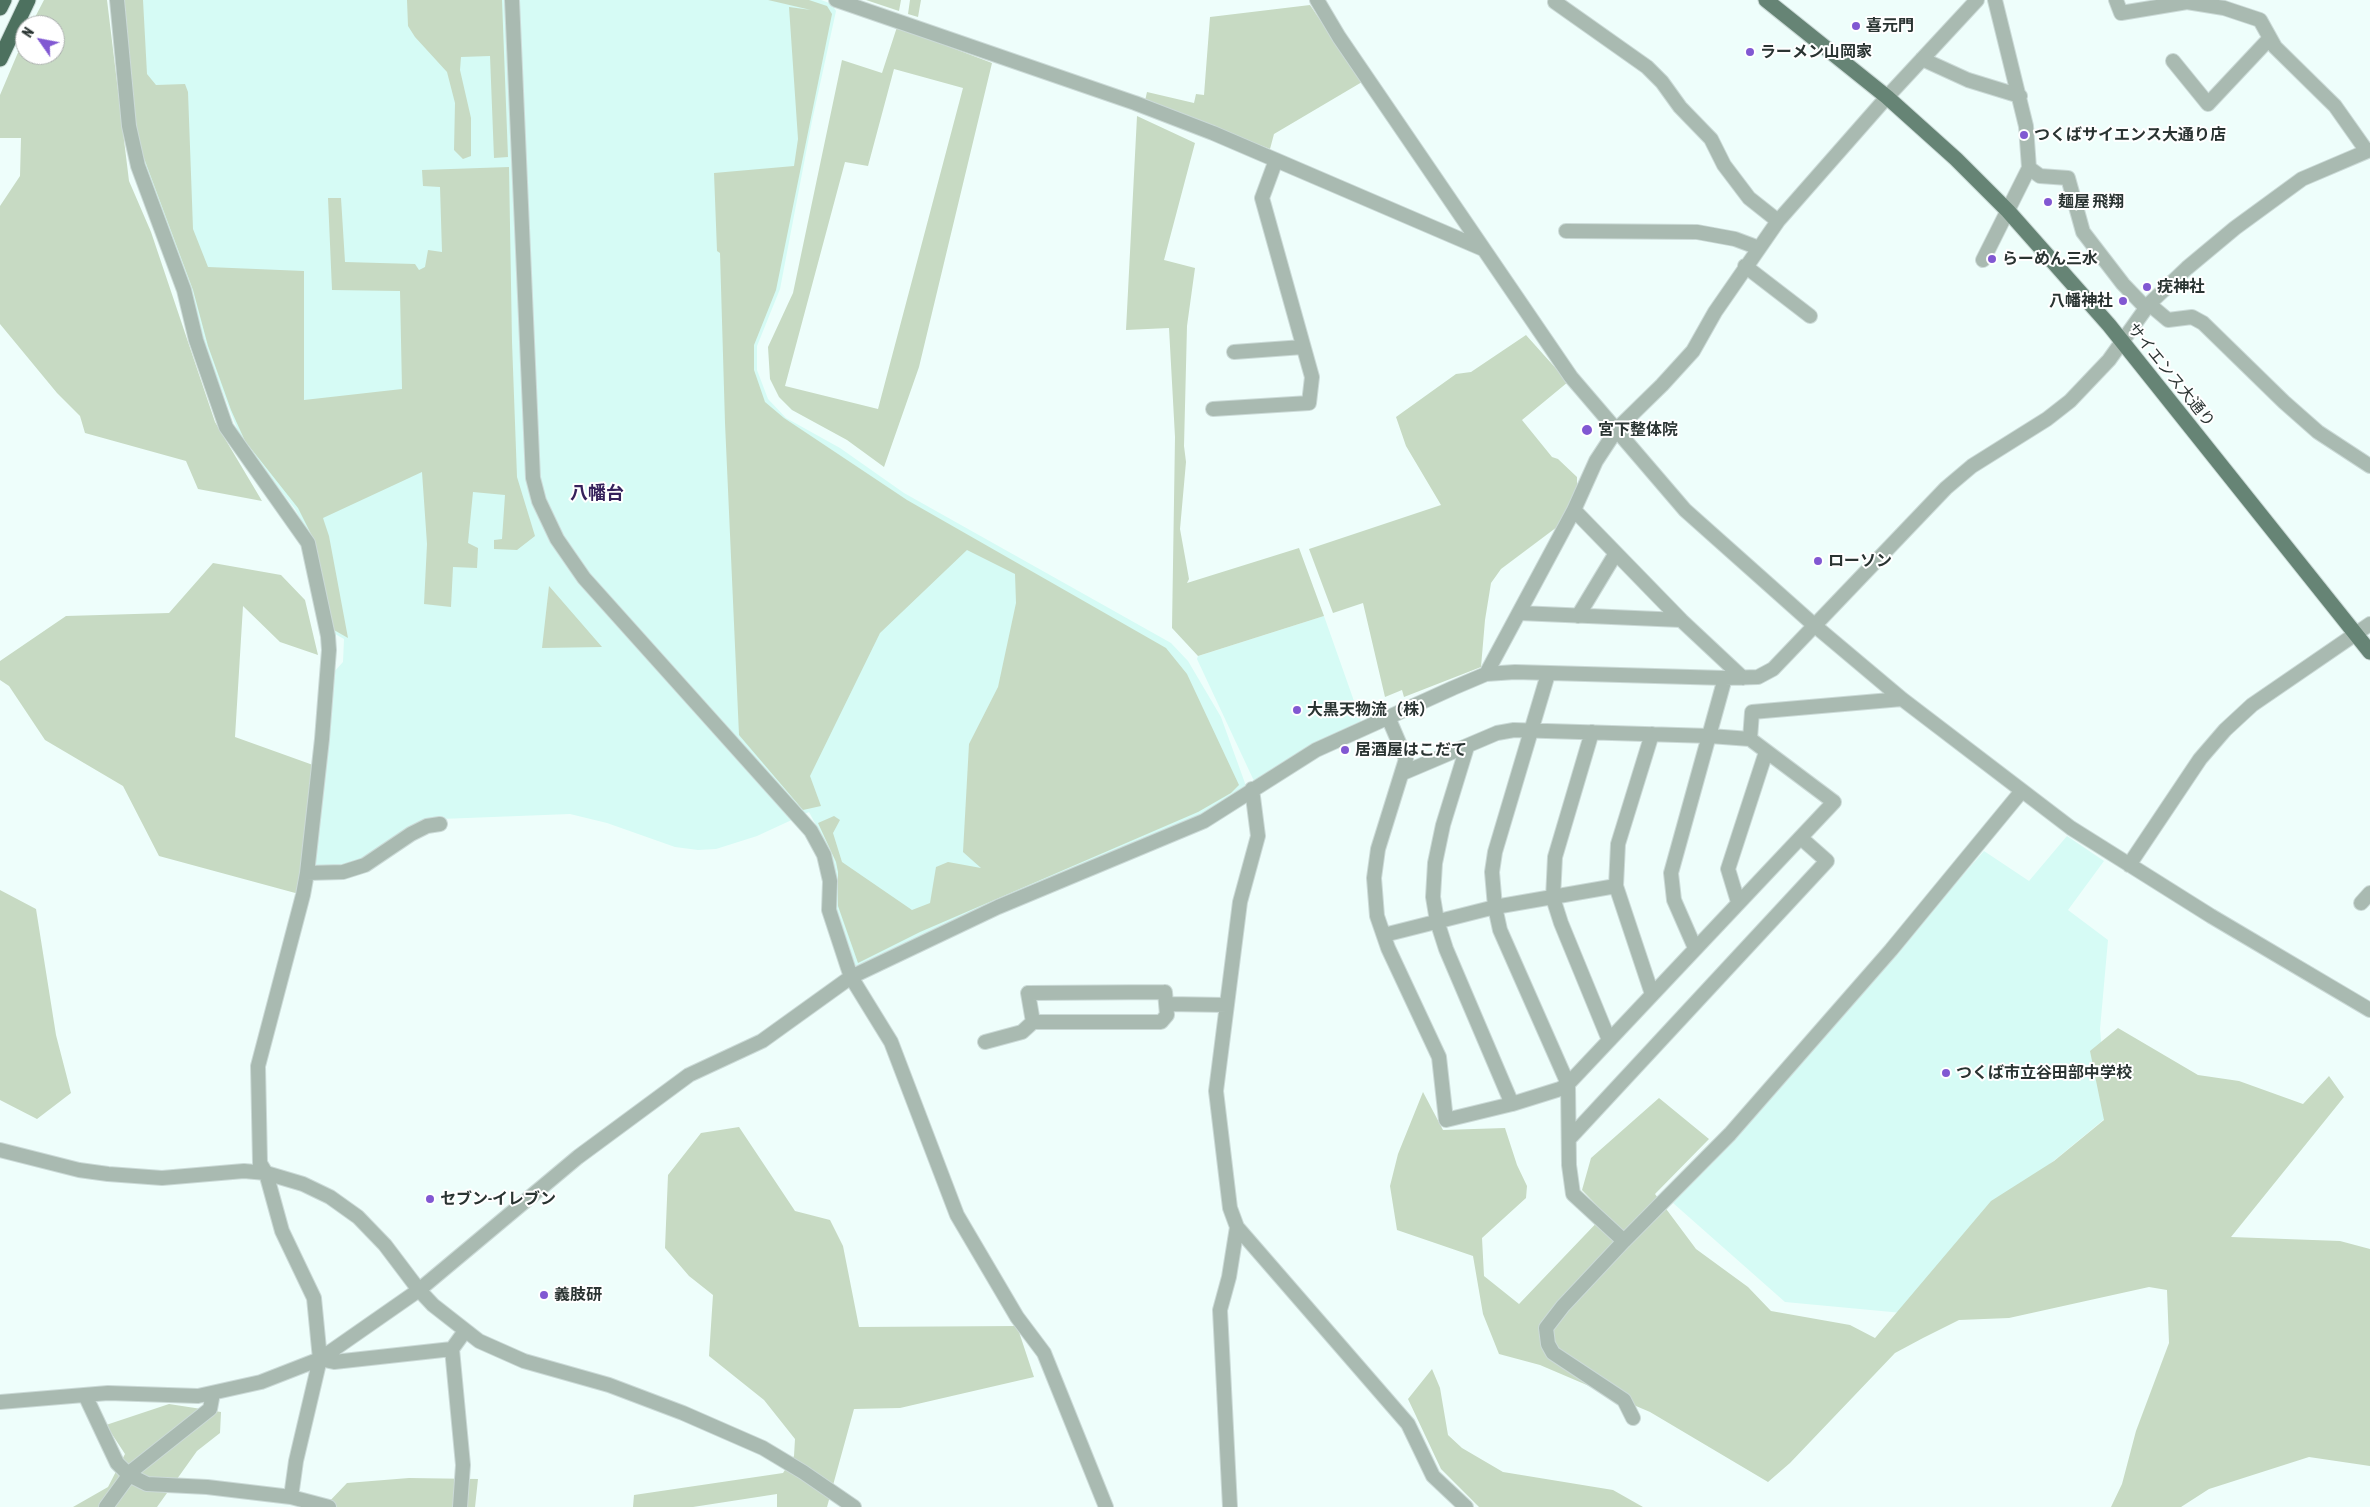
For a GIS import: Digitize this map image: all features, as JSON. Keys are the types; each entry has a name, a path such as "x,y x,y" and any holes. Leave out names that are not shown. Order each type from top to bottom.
{"highway":[{"path":"0,8 4,0"},
{"path":"0,59 28,0"}],"main road":[{"name":"サイエンス大通り","path":"1766,0 1887,97 1956,159 2008,211 2122,342 2370,652"}],"street":[{"path":"118,0 129,126 138,166 184,290 196,340 226,426 308,544 319,590 329,650 304,895 258,1066 260,1163 266,1173 282,1231 314,1298 320,1359 306,1415 299,1501"},
{"path":"512,0 533,478 539,501 557,539 584,578 811,830 824,855 830,881 829,910 851,976 891,1042 957,1215 1018,1316 1044,1353 1106,1507"},
{"path":"836,0 1135,103 1213,133 1483,249"},
{"path":"1317,0 1339,37 1572,377 1685,510 1814,625 1902,699 2021,792 2071,828 2128,865 2370,1010"},
{"path":"1556,0 1555,2 1647,67 1662,82 1680,107 1711,139 1724,165 1749,198 1778,221"},
{"path":"1486,674 1574,510 1596,461 1617,429 1662,385 1693,350 1715,312 1778,221 1887,97 1977,0"},
{"path":"1983,260 2029,168 2026,126 2020,96 1995,0"},
{"path":"0,1402 108,1393 198,1396 261,1382 320,1359 419,1290 578,1157 681,1081 762,1041 851,976 998,907 1204,821 1316,750 1486,674 1515,672 1743,678 1758,676 1773,669 1946,488 1972,466 2047,419 2070,401 2109,360 2147,306 2187,268 2235,228 2302,180 2368,150 2335,106 2276,47 2260,20 2224,8 2187,2 2121,13 2116,0"},
{"path":"2173,62 2208,104 2270,38"},
{"path":"1922,59 1968,80 2020,96"},
{"path":"1213,409 1310,403 1312,377 1262,198 1276,160"},
{"path":"2029,168 2040,176 2068,178 2083,232 2123,284 2147,306 2168,320 2192,317 2203,323 2284,402 2318,432 2370,466"},
{"path":"1566,232 1697,232 1734,239 1759,248"},
{"path":"1746,266 1810,316"},
{"path":"1234,352 1303,347"},
{"path":"1574,510 1681,620 1743,678"},
{"path":"1578,616 1616,553"},
{"path":"1519,613 1681,620"},
{"path":"2128,865 2200,759 2225,730 2252,705 2370,624"},
{"path":"1548,674 1495,852 1492,872 1495,907 1500,930 1568,1084 1570,1182 1573,1194 1624,1240"},
{"path":"1695,948 1674,900 1671,873 1726,678"},
{"path":"1750,739 1752,712 1902,699"},
{"path":"1388,717 1406,759 1378,850 1374,878 1377,916 1439,1057 1446,1120 1512,1104 1560,1089 1568,1084 1834,802 1750,739 1710,736 1532,730 1497,734 1403,773"},
{"path":"1592,732 1555,857 1553,898 1561,923 1609,1040"},
{"path":"1652,734 1618,844 1616,886 1652,994"},
{"path":"1467,747 1443,825 1435,863 1433,897 1437,921 1446,949 1512,1104"},
{"path":"1738,902 1728,869 1766,752"},
{"path":"1252,789 1258,836 1240,902 1216,1091 1230,1208 1237,1227 1408,1424 1433,1476 1457,1504"},
{"path":"1633,1418 1624,1400 1553,1353 1548,1344 1546,1328 1563,1306 1624,1240 1730,1134 1890,950 2021,792"},
{"path":"307,873 343,872 365,865 411,834 427,826 440,824"},
{"path":"1569,1139 1827,861 1800,838"},
{"path":"1384,935 1495,907 1616,886"},
{"path":"985,1042 1022,1032 1033,1022 1161,1022 1167,1015 1165,992 1028,994 1033,1022"},
{"path":"1167,1004 1227,1005"},
{"path":"0,1150 79,1170 144,1178 231,1171 266,1173 303,1184 344,1206 365,1223 386,1245 419,1290 440,1312 479,1341 508,1355 609,1385 683,1413 763,1448 803,1472 854,1507"},
{"path":"1230,1507 1220,1310 1229,1277 1237,1227"},
{"path":"460,1507 463,1465 452,1349 465,1331"},
{"path":"320,1359 334,1362 452,1349"},
{"path":"106,1507 129,1475 210,1409 213,1393"},
{"path":"85,1395 117,1463 129,1475 147,1484 207,1487 329,1507"}],"shaded area":[{"path":"123,0 821,0 832,4 836,11 812,121 780,289 757,346 757,370 768,399 786,418 840,448 904,493 1171,643 1188,661 1221,717 1246,786 1244,789 1198,819 1170,832 1061,872 890,950 859,967 853,964 835,908 836,876 826,844 809,812 757,836 716,849 698,850 675,847 607,823 570,814 441,819 395,838 362,859 346,866 312,866 333,673 343,662 344,639 330,631 310,538 295,509 242,441 204,345 136,143"},
{"path":"1324,616 1361,721 1300,752 1254,781 1197,659 1198,656"},
{"name":"つくば市立谷田部中学校","path":"2067,836 2104,861 2068,910 2108,940 2100,1029 2108,1116 2033,1178 1924,1315 1785,1302 1673,1203 1984,851 2029,881"}],"green space":[{"path":"44,0 107,0 129,181 151,232 215,422 262,501 198,489 186,461 85,433 80,416 57,393 0,324 0,206 20,176 21,138 0,138 0,95 15,60 15,65 65,65 65,15 36,15"},
{"path":"124,0 143,0 147,74 156,85 185,84 188,92 193,229 208,267 304,271 304,400 402,389 400,291 332,290 328,198 341,198 345,262 415,264 419,270 425,267 428,250 442,252 440,187 423,186 422,170 509,167 512,342 517,477 535,536 517,550 494,549 494,540 502,539 505,495 473,492 468,543 478,548 477,568 453,567 451,607 424,604 427,544 422,472 323,518 329,536 348,638 334,630 314,540 298,508 245,441 231,410 208,346 193,290 138,142"},
{"path":"407,0 502,0 508,157 494,158 490,56 461,57 460,70 471,118 471,156 463,159 454,150 455,103 447,72 415,37 408,26"},
{"path":"768,0 809,0 827,6 832,14 776,290 754,345 754,370 765,402 784,418 907,500 1166,648 1187,674 1239,785 1231,793 1198,812 920,932 858,963 838,906 838,872 836,862 818,823 834,816 840,820 833,833 842,862 912,910 930,903 936,867 948,862 981,868 963,852 969,744 998,687 1016,603 1015,574 967,550 880,633 810,776 821,806 803,810 739,735 725,423 720,253 717,251 714,173 794,166 798,139 789,7 811,10"},
{"path":"866,0 901,0 899,11"},
{"path":"910,0 921,0 918,17 908,14"},
{"path":"1310,5 1362,82 1274,134 1270,149 1145,101 1147,92 1194,103 1196,94 1204,95 1210,17"},
{"path":"897,27 992,63 919,367 884,467 847,440 792,410 779,397 770,379 768,347 793,293 842,60 882,73","holes":["894,69 963,88 878,409 785,386 845,162 868,166"]},
{"path":"1137,116 1195,143 1164,260 1195,268 1187,326 1184,446 1186,462 1180,529 1189,579 1187,583 1299,548 1324,616 1198,656 1172,628 1175,437 1169,328 1126,330"},
{"path":"1526,335 1568,382 1522,420 1552,457 1558,459 1577,477 1577,489 1557,527 1501,569 1491,583 1485,620 1481,667 1404,697 1402,690 1385,697 1363,603 1333,613 1309,549 1441,505 1406,446 1396,417 1456,374 1471,372"},
{"path":"213,563 281,575 305,600 318,655 280,642 243,606 235,737 313,765 299,894 159,856 123,786 45,740 9,686 0,680 0,661 66,616 169,613"},
{"path":"549,586 602,647 542,648"},
{"path":"0,890 36,909 56,1035 71,1093 37,1119 0,1100"},
{"path":"2118,1028 2198,1075 2239,1081 2303,1104 2329,1076 2344,1097 2231,1237 2340,1241 2370,1249 2370,1466 2309,1457 2209,1489 2181,1507 2111,1507 2122,1484 2136,1431 2169,1343 2167,1290 2149,1287 2009,1318 1959,1320 1923,1338 1895,1353 1790,1463 1768,1482 1650,1412 1540,1365 1499,1354 1483,1314 1473,1256 1397,1230 1390,1186 1398,1154 1423,1092 1443,1130 1505,1128 1517,1165 1527,1186 1526,1198 1482,1238 1484,1276 1519,1304 1605,1214 1582,1190 1591,1158 1659,1098 1709,1139 1655,1194 1696,1249 1748,1287 1771,1311 1850,1325 1875,1338 1991,1201 2054,1161 2104,1120 2090,1051"},
{"path":"739,1127 795,1211 830,1220 843,1246 859,1327 1017,1326 1034,1377 900,1408 854,1409 827,1507 777,1507 777,1494 693,1507 633,1507 634,1495 783,1473 794,1456 795,1439 764,1400 709,1356 713,1295 689,1276 665,1248 668,1175 701,1133"},
{"path":"1432,1369 1440,1388 1448,1435 1462,1448 1503,1472 1613,1490 1643,1507 1479,1507 1441,1469 1408,1399"},
{"path":"169,1404 221,1412 220,1433 197,1451 157,1507 73,1507 108,1487 125,1454 106,1425"},
{"path":"409,1478 478,1479 475,1507 324,1507 347,1483"}],"place":[{"name":"喜元門","path":"1856,26"},
{"name":"ラーメン山岡家","path":"1750,52"},
{"name":"つくばサイエンス大通り店","path":"2024,135"},
{"name":"麺屋 飛翔","path":"2048,202"},
{"name":"らーめん三水","path":"1992,259"},
{"name":"疣神社","path":"2147,287"},
{"name":"八幡神社","path":"2123,301"},
{"name":"宮下整体院","path":"1587,430"},
{"name":"ローソン","path":"1818,561"},
{"name":"大黒天物流（株）","path":"1297,710"},
{"name":"居酒屋はこだて","path":"1345,750"},
{"name":"つくば市立谷田部中学校","path":"1946,1073"},
{"name":"セブン-イレブン","path":"430,1199"},
{"name":"義肢研","path":"544,1295"}],"district":[{"name":"八幡台","path":"597,493"}]}
